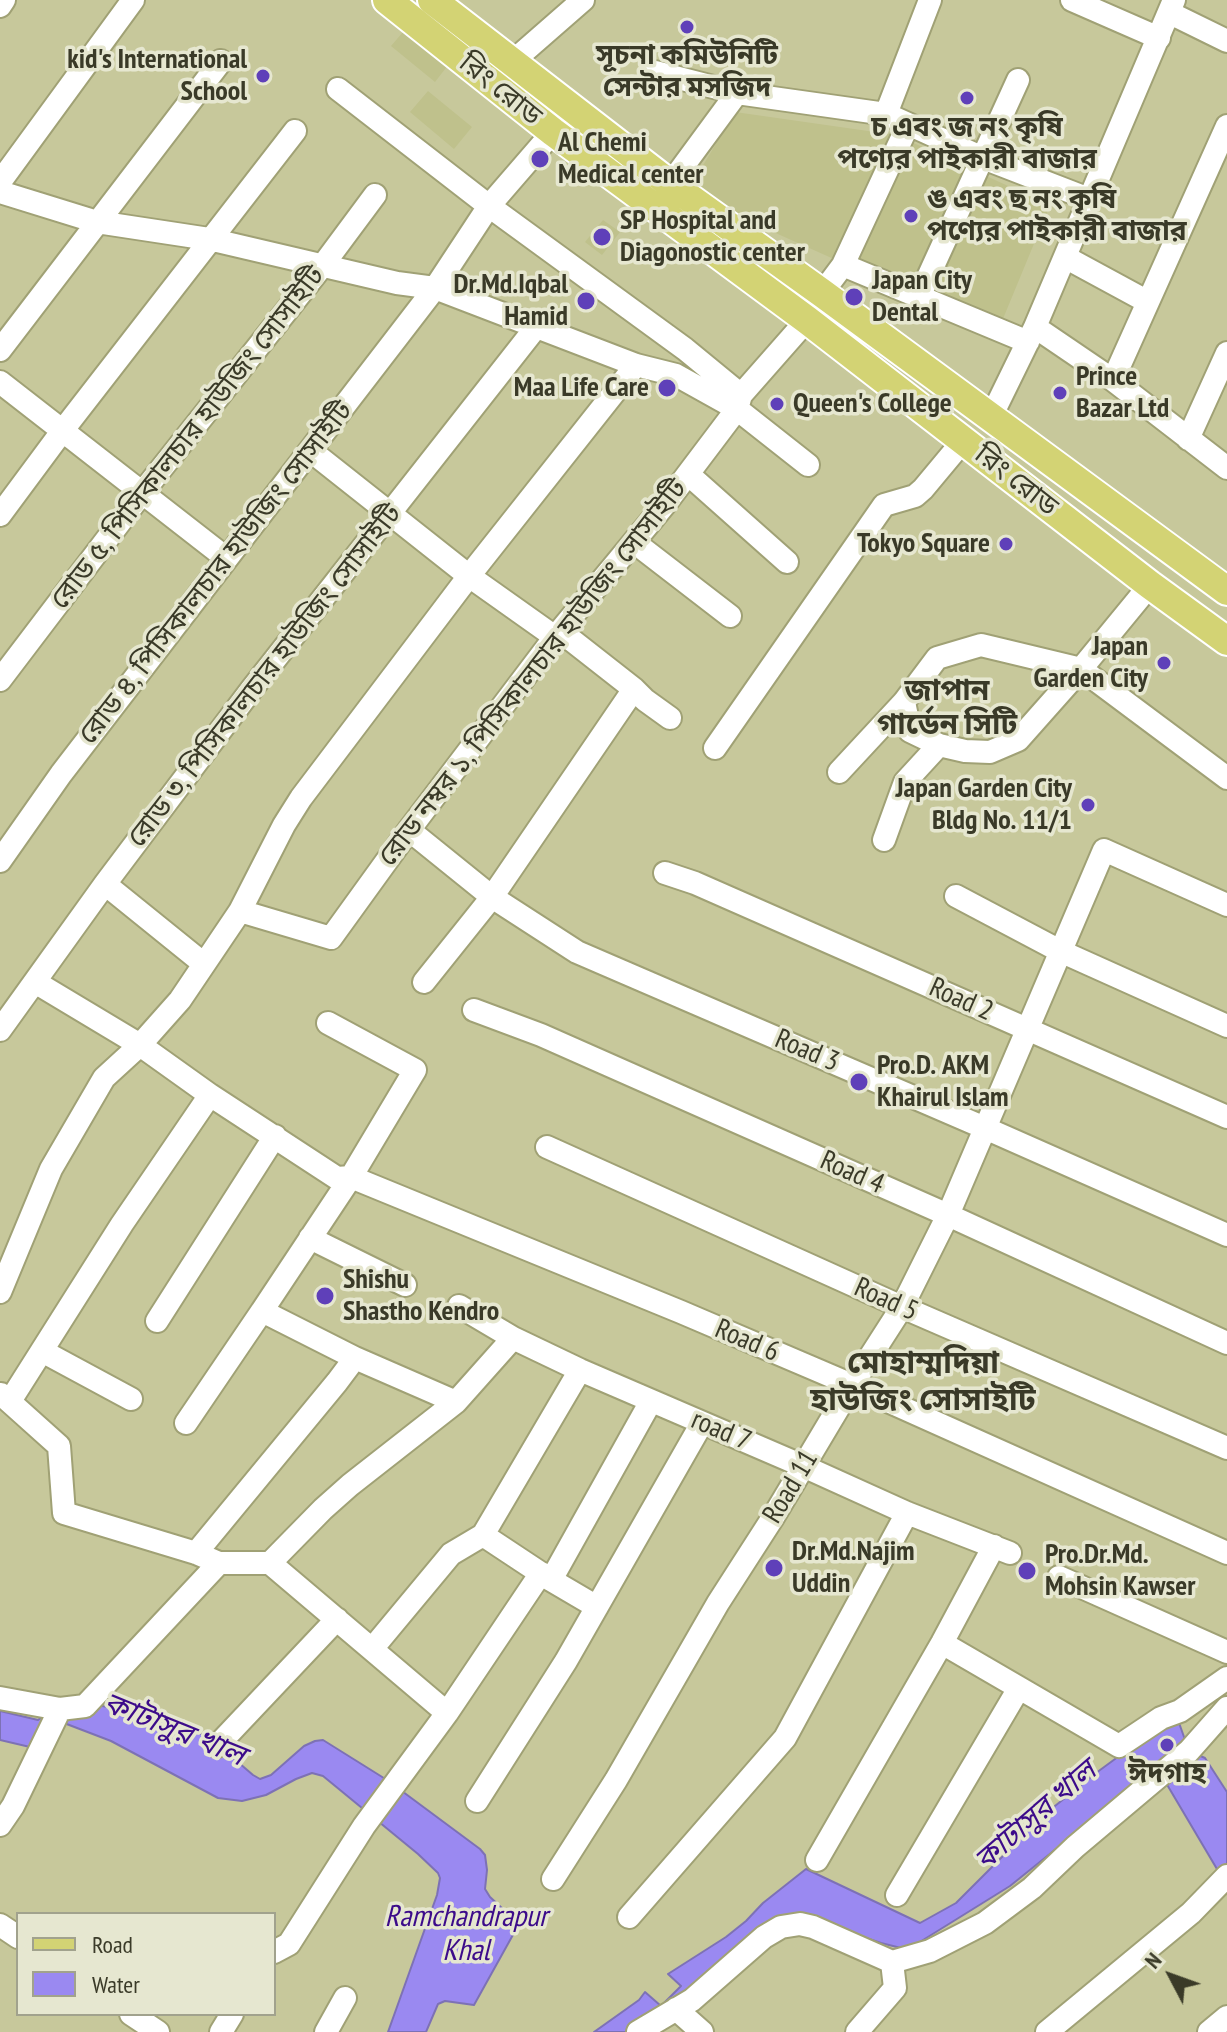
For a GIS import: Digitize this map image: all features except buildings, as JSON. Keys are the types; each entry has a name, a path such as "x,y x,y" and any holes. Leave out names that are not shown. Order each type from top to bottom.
{"main road":[{"name":"রিং রোড","path":"387,0 553,132 807,320 1227,641"},
{"name":"রিং রোড","path":"432,0 670,184 1227,591"},
{"path":"1150,585 1175,553"}],"street":[{"path":"0,6 4,0"},
{"path":"0,182 133,0"},
{"path":"886,114 930,0"},
{"path":"1072,0 1159,38"},
{"path":"512,62 568,4"},
{"path":"991,417 1032,334 1172,7 1227,41"},
{"path":"0,350 221,61"},
{"path":"655,72 737,93 886,114 983,158 1089,199"},
{"path":"919,297 1018,80"},
{"path":"338,89 489,206 685,349 808,465"},
{"path":"670,184 737,93"},
{"path":"822,293 843,265 908,125"},
{"path":"1113,380 1227,126"},
{"path":"0,515 209,239 295,131"},
{"name":"রোড ৪, পিসিকালচার হাউজিং সোসাইটি","path":"0,861 61,774 435,288 489,206 553,132"},
{"path":"0,192 97,222 209,239 397,283 435,288 636,365 676,375 739,402"},
{"name":"রোড ৫, পিসিকালচার হাউজিং সোসাইটি","path":"0,680 375,195"},
{"path":"1065,257 1148,302"},
{"path":"843,265 919,297 1032,334 1113,380 1227,468"},
{"name":"রোড নম্বর ১, পিসিকালচার হাউজিং সোসাইটি","path":"240,911 331,938 558,634 688,474 739,402 807,320"},
{"name":"রোড ৩, পিসিকালচার হাউজিং সোসাইটি","path":"0,1030 242,702 537,326"},
{"path":"1188,439 1227,353"},
{"path":"0,1292 51,1169 104,1078 140,1045 180,1000 240,911 301,798 469,576 636,365"},
{"path":"0,382 226,558"},
{"path":"715,748 884,505 915,496 963,441"},
{"path":"311,451 469,576 558,634 670,718"},
{"path":"688,474 787,562"},
{"path":"634,542 730,616"},
{"path":"904,702 910,731 939,745 965,751 990,752 1018,740 1150,585"},
{"path":"839,772 904,702 937,658 981,645 1081,669 1227,778"},
{"path":"424,982 492,897 634,689"},
{"path":"884,840 905,782 939,745"},
{"name":"Road 3","path":"409,830 492,897 577,952 1227,1235"},
{"name":"Road 11","path":"553,1879 616,1780 718,1603 902,1307 948,1215 1104,850 1227,905"},
{"name":"Road 2","path":"665,873 695,883 1227,1117"},
{"path":"105,884 204,964"},
{"path":"956,896 1060,951 1227,1026"},
{"name":"Road 6","path":"35,982 140,1045 337,1178 351,1177 681,1312 1227,1553"},
{"name":"Road 4","path":"474,1010 541,1035 948,1215 1227,1343"},
{"path":"186,1423 351,1177 415,1070 328,1023"},
{"path":"210,1095 122,1224 42,1351 5,1398 59,1446 64,1513 196,1553 219,1563 270,1563 447,1713"},
{"path":"157,1321 275,1136"},
{"name":"Road 5","path":"547,1147 902,1307 1227,1448"},
{"path":"310,1238 405,1285"},
{"name":"road 7","path":"459,1306 513,1338 580,1370 907,1513 1002,1550 942,1643"},
{"path":"262,1311 355,1358 456,1402"},
{"path":"270,1563 350,1485 456,1402 513,1338"},
{"path":"42,1351 131,1399"},
{"path":"196,1553 355,1358"},
{"path":"372,1649 451,1554 483,1535 580,1370"},
{"path":"276,1951 289,1944 364,1826 546,1577 651,1401"},
{"path":"477,1801 597,1607 702,1423"},
{"path":"629,1917 785,1738 907,1513"},
{"path":"483,1535 597,1607"},
{"path":"0,1698 60,1709 85,1706 219,1563"},
{"path":"1059,1577 1227,1652"},
{"path":"217,1746 337,1619"},
{"path":"817,1860 942,1643 1119,1746 1161,1718 1180,1711 1227,1678"},
{"path":"897,1895 1019,1688"},
{"path":"638,2032 692,2000 764,1937 781,1927 800,1924 813,1927 892,1962 930,1951 985,1923 1032,1888 1075,1847 1197,1743 1227,1708"},
{"path":"0,1825 13,1806 60,1709"},
{"path":"1180,1711 1197,1724 1197,1743"},
{"path":"1047,2032 1191,1913 1227,1876"},
{"path":"857,2032 895,1988 892,1962"},
{"path":"326,2032 345,1998"},
{"path":"676,2009 702,2032"},
{"path":"134,2016 158,2032"}],"shaded area":[{"path":"409,25 452,60 435,82 391,46"},
{"path":"428,91 472,127 454,149 410,112"},
{"path":"735,112 896,135 1050,205 1000,326 845,264 742,218 693,182"},
{"name":"SP Hospital and Diagonostic center","path":"603,220 620,232 602,255 585,242"}],"water":[{"name":"Ramchandrapur Khal","path":"65,1699 177,1723 218,1745 260,1779 271,1775 304,1746 323,1740 387,1780 480,1849 485,1855 487,1870 485,1889 519,1924 474,2005 445,2001 438,2004 426,2032 388,2032 437,1895 440,1878 418,1854 323,1776 312,1773 266,1795 242,1801 218,1798 111,1741 64,1723 47,1751 0,1740 0,1711 38,1720"},
{"name":"Ramchandrapur Khal","path":"1168,1720 1178,1720 1189,1751 1205,1758 1227,1792 1227,1886 1156,1766 1010,1886 915,1945 901,1948 881,1943 801,1916 630,2032 594,2032 639,2000 645,1992 661,2006 681,1986 668,1974 726,1937 806,1869 920,1923 956,1903 1045,1814"}],"place":[{"name":"সূচনা কমিউনিটি সেন্টার মসজিদ","path":"687,27"},
{"name":"kid's International School","path":"263,76"},
{"name":"চ এবং জ নং কৃষি পণ্যের পাইকারী বাজার","path":"967,98"},
{"name":"Al Chemi Medical center","path":"540,159"},
{"name":"ঙ এবং ছ নং কৃষি পণ্যের পাইকারী বাজার","path":"911,216"},
{"name":"SP Hospital and Diagonostic center","path":"602,237"},
{"name":"Japan City Dental","path":"854,297"},
{"name":"Dr.Md.Iqbal Hamid","path":"586,301"},
{"name":"Maa Life Care","path":"667,388"},
{"name":"Prince Bazar Ltd","path":"1060,393"},
{"name":"Queen's College","path":"777,404"},
{"name":"Tokyo Square","path":"1006,544"},
{"name":"Japan Garden City","path":"1164,663"},
{"name":"Japan Garden City Bldg No. 11/1","path":"1088,805"},
{"name":"Pro.D. AKM Khairul Islam","path":"859,1082"},
{"name":"Shishu Shastho Kendro","path":"325,1296"},
{"name":"Dr.Md.Najim Uddin","path":"774,1568"},
{"name":"Pro.Dr.Md. Mohsin Kawser","path":"1027,1571"},
{"name":"ঈদগাহ","path":"1167,1745"}],"district":[{"name":"জাপান গার্ডেন সিটি","path":"947,708"},
{"name":"মোহাম্মদিয়া হাউজিং সোসাইটি","path":"923,1382"}],"water label":[{"name":"কাটাসুর খাল","path":"174,1730"},
{"name":"কাটাসুর খাল","path":"1036,1816"}]}
